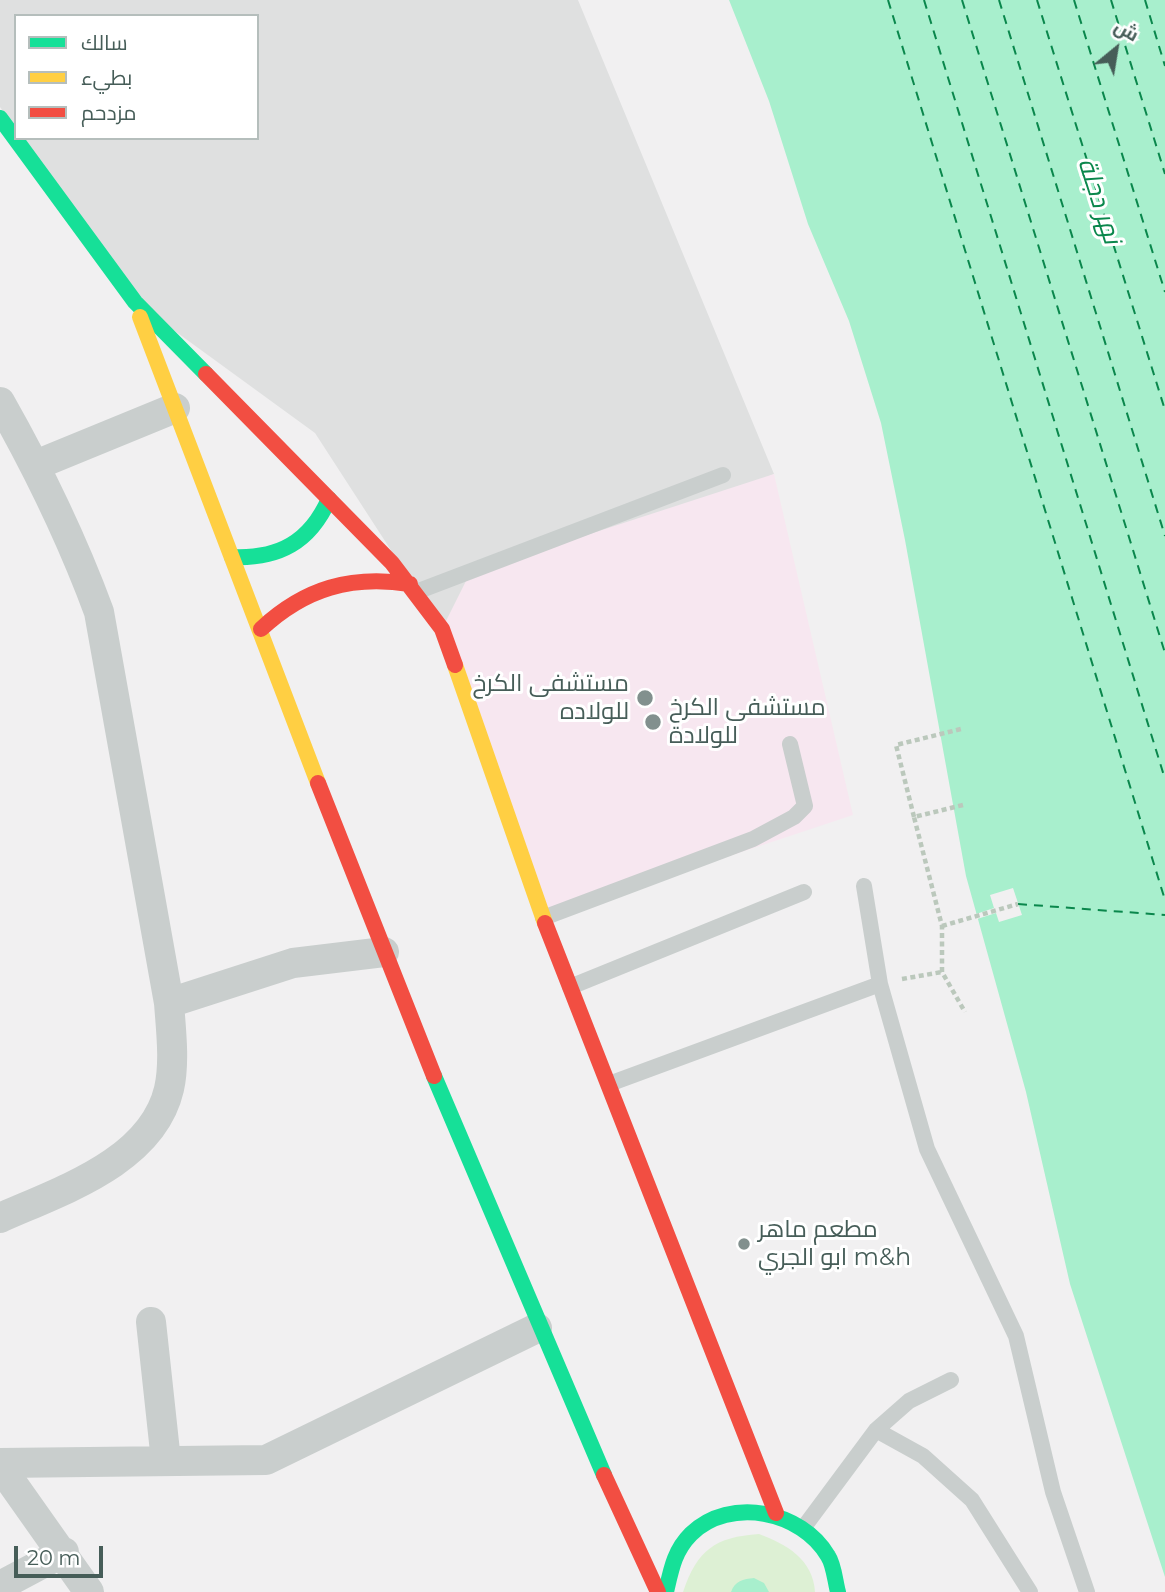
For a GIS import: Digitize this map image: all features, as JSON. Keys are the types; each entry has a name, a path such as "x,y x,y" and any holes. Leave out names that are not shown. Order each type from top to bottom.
{"street":[{"path":"0,118 14,137"},
{"path":"16,140 135,302 413,588 442,629 543,918 776,1513"},
{"path":"135,302 384,953 537,1328 657,1592"},
{"path":"0,402 36,465 83,569 99,612 170,1003 169,1089 156,1121 115,1160 71,1187 0,1217"},
{"path":"36,465 175,408"},
{"path":"232,557 268,557 300,543 313,531 329,499"},
{"path":"261,629 296,599 317,588 363,578 413,588"},
{"path":"170,1003 293,963 384,953"},
{"path":"150,1322 166,1461"},
{"path":"0,1465 266,1460 537,1328"},
{"path":"0,1465 64,1552 89,1592"},
{"path":"666,1592 666,1582 676,1555 694,1532 719,1517 747,1510 776,1513 804,1527 825,1550 837,1578 838,1592"},
{"path":"0,1586 64,1552"}],"lane":[{"path":"413,588 723,475"},
{"path":"543,918 753,839 794,817 805,806 790,744"},
{"path":"864,886 880,984 927,1149 1016,1336 1053,1492 1087,1592"},
{"path":"570,987 804,892"},
{"path":"608,1084 880,984"},
{"path":"804,1527 876,1430 909,1401 951,1380"},
{"path":"876,1430 923,1456 972,1500 1030,1592"}],"path":[{"path":"961,729 896,745 942,926 942,972 965,1012"},
{"path":"914,817 963,805"},
{"path":"942,926 1018,905"},
{"path":"880,984 942,972"}],"shaded area":[{"path":"0,0 578,0 774,474 442,629 315,433 135,302 22,140 259,140 259,14 14,14 14,127 0,107"},
{"name":"مستشفى الكرخ للولادة","path":"774,474 853,815 543,918 442,629 470,573"},
{"path":"759,1534 788,1548 804,1562 813,1580 815,1592 683,1592 695,1566 710,1548 731,1538"}],"water":[{"name":"نهر دجلة","path":"729,0 1165,0 1165,1577 1070,1284 1026,1092 966,876 881,423 849,321 808,224 769,101"},
{"path":"754,1578 764,1583 769,1592 731,1592 740,1581"}],"pier":[{"path":"1013,888 1022,915 999,922 996,913 974,920 973,915 994,908 990,895"}],"ferry route":[{"path":"888,0 1165,900"},
{"path":"924,0 1165,779"},
{"path":"962,0 1165,653"},
{"path":"999,0 1165,536"},
{"path":"1037,0 1165,410"},
{"path":"1074,0 1165,292"},
{"path":"1111,0 1165,174"},
{"path":"1145,0 1165,66"},
{"path":"1018,904 1165,915"}],"traffic: fast":[{"path":"0,118 14,137"},
{"path":"16,140 135,302 206,374"},
{"path":"232,557 264,555 291,545 312,526 329,499"},
{"path":"434,1076 604,1475"},
{"path":"666,1592 677,1554 685,1540 707,1522 725,1515 745,1512 784,1519 801,1528 816,1541 830,1560 838,1592"}],"traffic: slow":[{"path":"140,317 318,783"},
{"path":"455,665 545,923"}],"traffic: jam":[{"path":"206,374 392,563 442,629 455,665"},
{"path":"261,629 295,603 330,588 368,581 410,584"},
{"path":"318,783 434,1076"},
{"path":"545,923 776,1513"},
{"path":"604,1475 658,1592"}],"place":[{"name":"مستشفى الكرخ للولاده","path":"645,698"},
{"name":"مستشفى الكرخ للولادة","path":"653,722"},
{"name":"مطعم ماهر ابو الجري m&h","path":"744,1244"}]}
